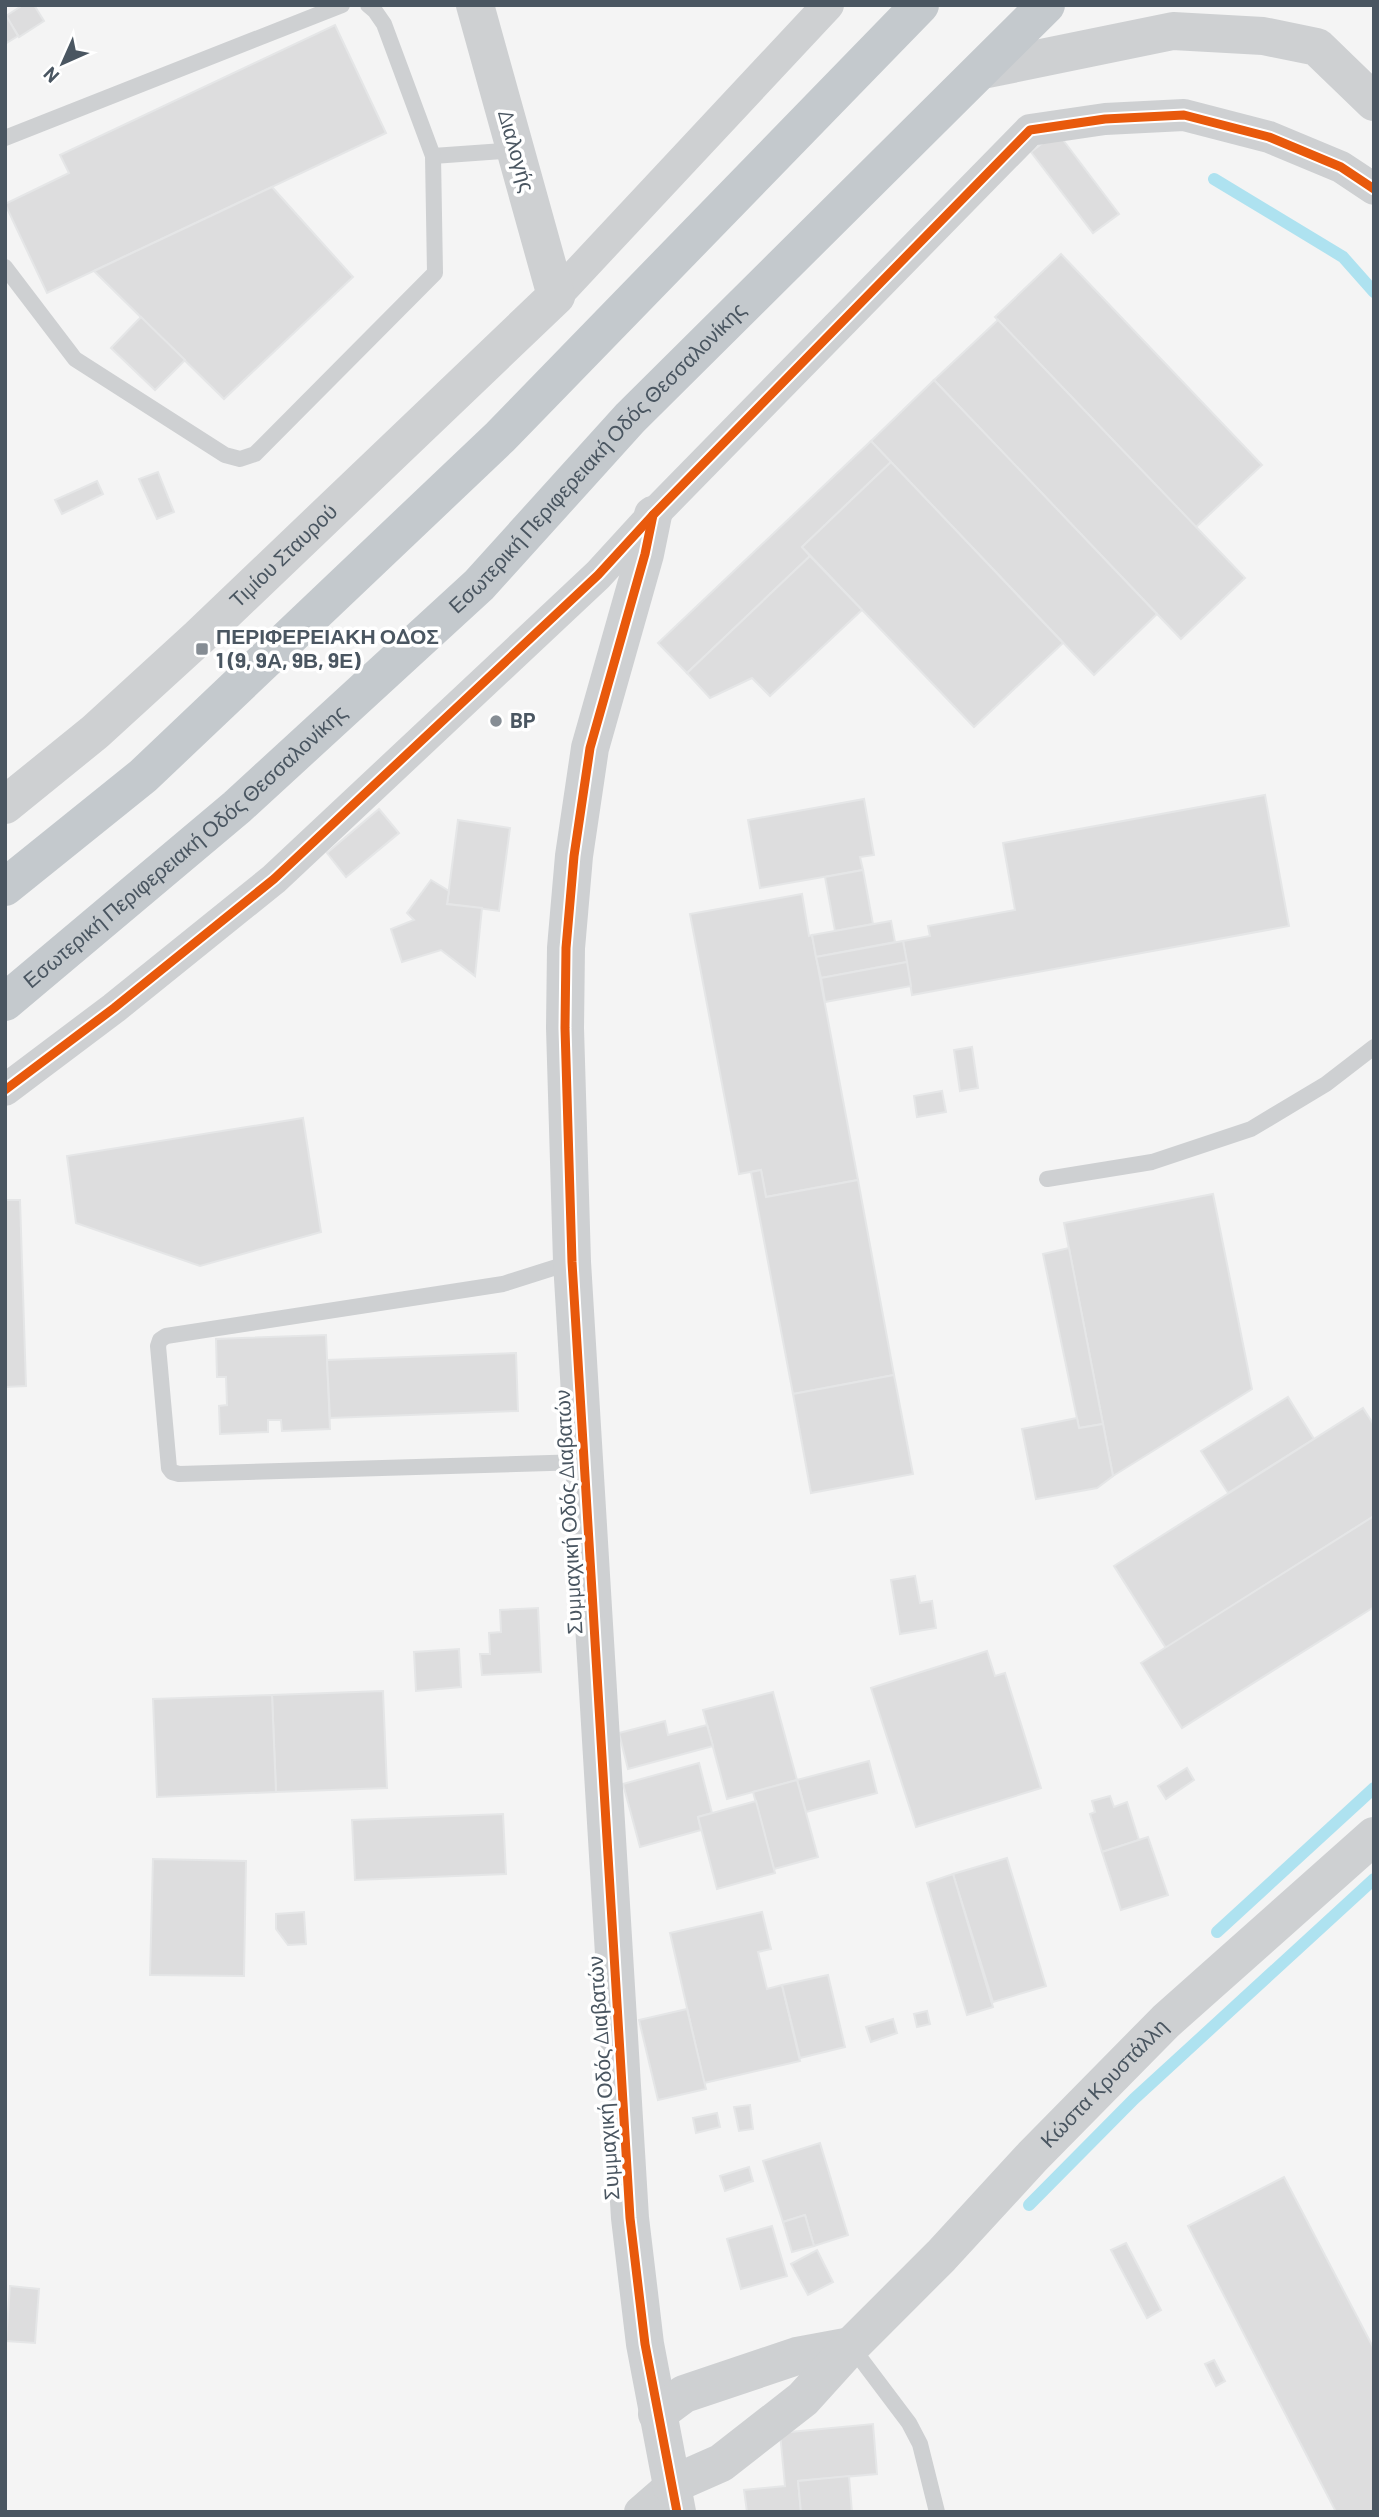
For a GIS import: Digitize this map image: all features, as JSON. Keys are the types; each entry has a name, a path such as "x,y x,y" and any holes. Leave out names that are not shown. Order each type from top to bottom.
{"highway":[{"path":"5,887 143,776 500,437 920,5"},
{"name":"Εσωτερική Περιφερειακή Οδός Θεσσαλονίκης","path":"5,1002 237,807 479,585 630,418 1045,5"}],"street":[{"name":"Διαλογής","path":"475,5 556,296"},
{"path":"556,296 828,5"},
{"path":"983,69 1173,32 1263,36 1317,47 1374,102"},
{"path":"5,1090 114,1008 274,878 598,575 653,515 1030,130 1105,119 1184,115 1269,136 1341,167 1374,190"},
{"name":"Τιμίου Σταυρού","path":"5,806 95,732 199,637 556,296"},
{"name":"Συμμαχική Οδός Διαβατών","path":"653,515 645,554 590,748 574,856 566,948 565,1014 572,1262 630,2218 643,2332 674,2499"},
{"name":"Κώστα Κρυστάλλη","path":"674,2499 803,2399 1033,2156 1166,2021 1374,1836"},
{"path":"657,2414 684,2394 797,2356 851,2346"},
{"path":"640,2512 674,2499"}],"lane":[{"path":"5,138 342,5"},
{"path":"5,267 75,359 225,455 240,459 255,454 435,273 433,156 384,24 368,5"},
{"path":"433,156 516,150"},
{"path":"1047,1179 1152,1163 1251,1129 1326,1084 1374,1047"},
{"path":"572,1262 503,1284 166,1336 160,1340 158,1346 169,1468 179,1474 583,1462"},
{"path":"851,2346 909,2423 919,2444 937,2512"}],"building":[{"path":"23,5 34,5 44,21 19,37 6,16"},
{"path":"7,17 18,36 5,44 5,18"},
{"path":"335,25 386,133 47,293 5,204 69,173 60,155"},
{"path":"1057,132 1119,214 1093,233 1031,152"},
{"path":"272,187 353,277 224,399 94,271"},
{"path":"1061,254 1262,465 1196,527 995,317"},
{"path":"141,317 185,360 155,390 111,348"},
{"path":"998,320 1245,578 1181,639 934,380"},
{"path":"934,380 1157,614 1094,675 871,441"},
{"path":"871,441 891,462 802,547 810,556 687,673 658,643"},
{"path":"891,462 1063,643 974,727 802,547"},
{"path":"158,472 174,512 157,519 139,479"},
{"path":"97,481 103,494 62,514 55,500"},
{"path":"810,556 862,610 770,696 752,678 710,698 687,673"},
{"path":"1265,795 1289,926 912,995 903,941 930,936 928,926 1015,910 1003,843"},
{"path":"864,799 874,855 860,857 863,870 760,888 748,820"},
{"path":"379,809 399,833 346,877 327,853"},
{"path":"458,820 510,828 499,911 447,904"},
{"path":"863,870 873,924 835,931 825,877"},
{"path":"431,880 449,891 447,904 482,908 475,976 441,950 402,962 391,929 414,920 407,913"},
{"path":"802,894 858,1180 766,1197 761,1170 739,1174 690,914"},
{"path":"891,921 895,942 816,957 812,935"},
{"path":"903,941 907,962 821,978 816,957"},
{"path":"907,962 911,986 825,1002 821,978"},
{"path":"972,1047 978,1088 960,1091 954,1050"},
{"path":"942,1091 946,1112 917,1117 914,1096"},
{"path":"303,1118 321,1232 200,1266 76,1223 67,1156"},
{"path":"761,1170 766,1197 858,1180 894,1375 793,1394 751,1172"},
{"path":"1213,1194 1252,1389 1113,1476 1064,1223"},
{"path":"5,1200 20,1200 26,1386 5,1387"},
{"path":"1069,1248 1103,1424 1079,1428 1043,1254"},
{"path":"326,1335 330,1429 282,1431 281,1420 268,1420 268,1432 220,1434 219,1406 227,1405 226,1377 217,1377 216,1339"},
{"path":"516,1353 518,1411 330,1418 327,1360"},
{"path":"894,1375 913,1474 811,1493 793,1394"},
{"path":"1288,1397 1314,1439 1228,1493 1201,1451"},
{"path":"1363,1408 1374,1425 1374,1516 1166,1648 1114,1566"},
{"path":"1077,1418 1079,1428 1103,1424 1113,1476 1097,1488 1036,1499 1022,1429"},
{"path":"1374,1516 1374,1607 1182,1728 1141,1663"},
{"path":"915,1576 920,1603 932,1601 936,1628 900,1634 891,1580"},
{"path":"538,1608 541,1672 482,1675 480,1654 490,1654 489,1633 501,1632 500,1610"},
{"path":"459,1649 461,1687 416,1691 414,1652"},
{"path":"987,1651 995,1676 1005,1673 1041,1788 916,1827 871,1688"},
{"path":"383,1691 387,1788 276,1792 272,1695"},
{"path":"773,1692 797,1780 727,1799 703,1710"},
{"path":"272,1695 276,1792 157,1797 153,1699"},
{"path":"665,1721 668,1735 707,1725 713,1746 628,1769 619,1733"},
{"path":"869,1761 877,1793 806,1812 797,1780"},
{"path":"699,1763 712,1813 698,1817 701,1830 640,1847 623,1784"},
{"path":"1187,1768 1194,1780 1166,1799 1158,1786"},
{"path":"797,1780 818,1857 774,1869 753,1792"},
{"path":"1110,1796 1114,1807 1127,1802 1139,1840 1102,1852 1090,1814 1095,1812 1092,1801"},
{"path":"756,1801 775,1873 717,1889 698,1817"},
{"path":"503,1814 506,1874 355,1880 352,1820"},
{"path":"1148,1837 1168,1895 1121,1910 1102,1852"},
{"path":"1007,1858 1046,1986 993,2002 953,1874"},
{"path":"153,1859 246,1861 244,1976 150,1975"},
{"path":"953,1874 993,2007 967,2015 927,1883"},
{"path":"304,1912 306,1944 288,1945 276,1929 276,1914"},
{"path":"762,1912 771,1949 758,1952 767,1989 782,1985 800,2061 704,2083 670,1933"},
{"path":"828,1975 845,2047 800,2058 782,1985"},
{"path":"687,2009 706,2089 658,2100 639,2020"},
{"path":"927,2011 930,2024 917,2027 914,2014"},
{"path":"893,2019 897,2033 871,2042 866,2027"},
{"path":"750,2105 753,2129 739,2131 734,2107"},
{"path":"717,2113 720,2127 696,2133 693,2118"},
{"path":"820,2143 848,2235 814,2246 805,2215 783,2222 763,2161"},
{"path":"749,2167 753,2181 725,2191 720,2176"},
{"path":"1284,2177 1374,2349 1374,2512 1336,2512 1188,2226"},
{"path":"805,2215 814,2246 792,2252 783,2222"},
{"path":"772,2226 787,2276 741,2289 727,2239"},
{"path":"1126,2243 1161,2310 1147,2318 1111,2250"},
{"path":"817,2250 833,2282 808,2295 791,2264"},
{"path":"10,2286 39,2289 35,2343 6,2341"},
{"path":"1214,2360 1225,2381 1216,2386 1205,2364"},
{"path":"873,2424 877,2474 798,2481 801,2512 747,2512 744,2490 785,2486 780,2433"},
{"path":"849,2476 852,2512 801,2512 798,2481"}],"waterway":[{"path":"1214,179 1343,257 1374,292"},
{"path":"1217,1932 1374,1788"},
{"path":"1029,2205 1134,2099 1374,1879"}],"cycle path":[{"path":"5,1090 114,1008 274,879 598,575 653,515 1030,130 1105,119 1184,115 1269,137 1341,167 1374,189"},
{"path":"653,515 645,554 590,748 574,856 566,948 565,1028 572,1262 630,2218 645,2344 677,2512"}],"place":[{"name":"ΠΕΡΙΦΕΡΕΙΑΚΗ ΟΔΟΣ 1 (9, 9Α, 9Β, 9Ε)","path":"202,649"},
{"name":"BP","path":"496,721"}]}
